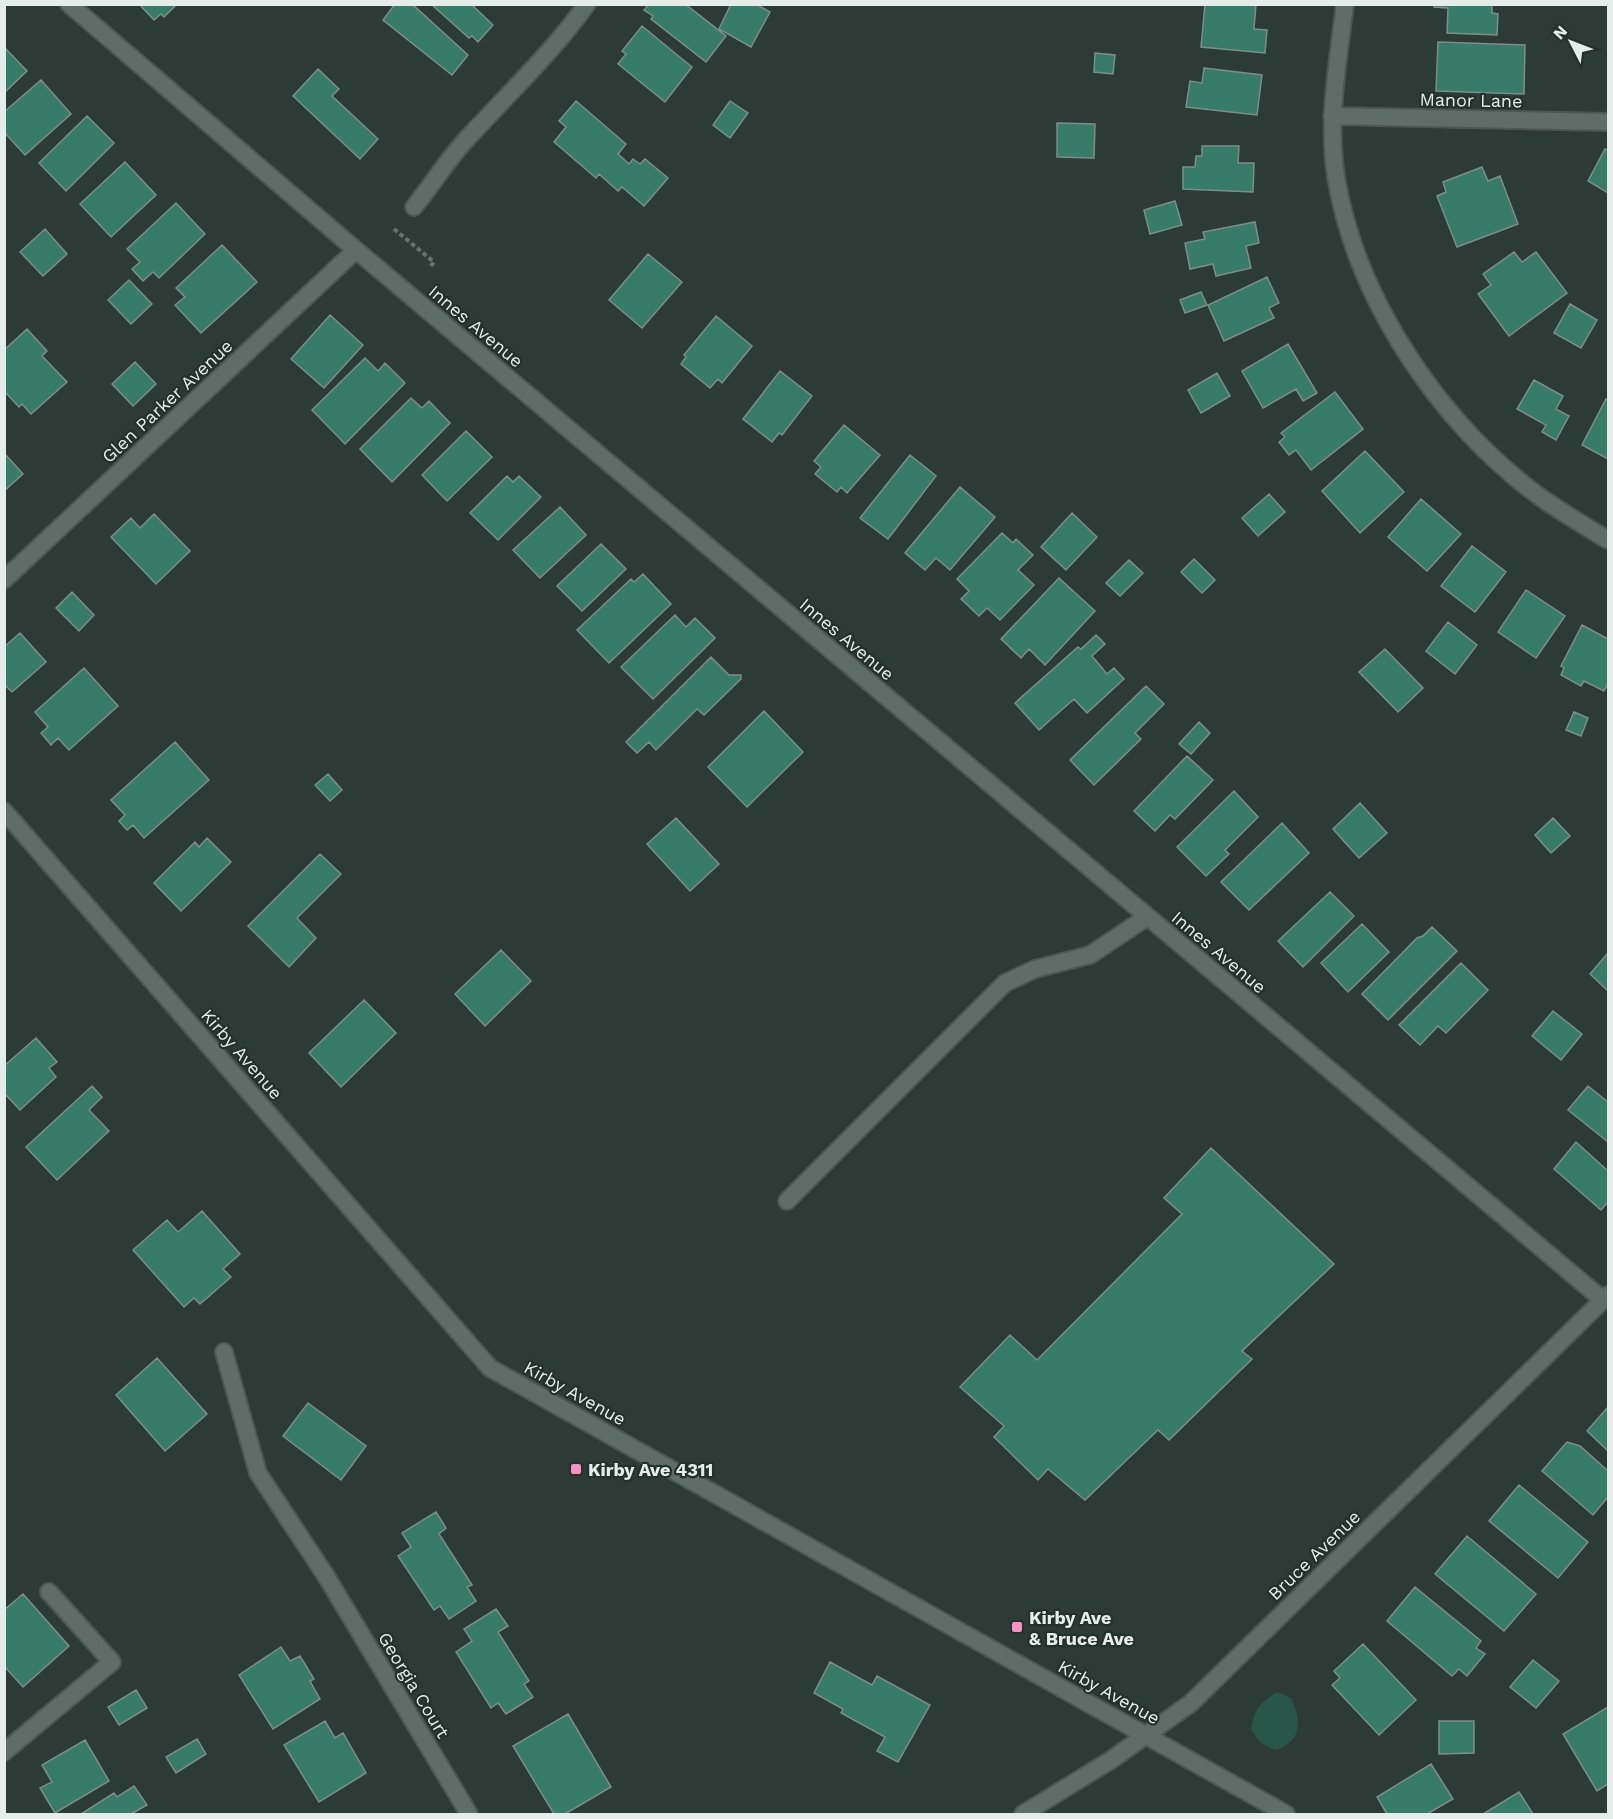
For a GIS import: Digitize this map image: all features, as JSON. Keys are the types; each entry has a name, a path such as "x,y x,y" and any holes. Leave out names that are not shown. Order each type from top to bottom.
{"street":[{"name":"Innes Avenue","path":"69,4 356,250 1147,917 1606,1298"},
{"path":"414,207 463,143 572,26 587,4"},
{"path":"1345,4 1332,116 1336,175 1350,237 1376,298 1408,356 1449,410 1494,458 1546,501 1608,540"},
{"name":"Manor Lane","path":"1332,116 1608,122"},
{"name":"Glen Parker Avenue","path":"4,580 356,250"},
{"name":"Kirby Avenue","path":"4,811 490,1368 1286,1815"},
{"path":"787,1200 1005,983 1035,969 1090,955 1147,917"},
{"name":"Bruce Avenue","path":"1023,1815 1148,1736 1191,1703 1606,1298"},
{"name":"Georgia Court","path":"224,1352 258,1473 326,1576 469,1815"},
{"path":"4,1752 112,1662 49,1592"}],"path":[{"path":"394,229 434,261 429,268"}],"green space":[{"path":"1277,1692 1291,1698 1298,1722 1295,1736 1290,1742 1275,1750 1262,1744 1251,1730 1259,1707"}],"building":[{"path":"139,4 177,4 164,17 161,14 154,20"},
{"path":"395,4 412,4 468,55 452,75 383,20"},
{"path":"431,4 471,4 493,25 478,42 472,36 469,38"},
{"path":"649,4 685,4 726,36 706,62 651,19 653,16 644,10"},
{"path":"731,4 756,4 770,12 751,47 719,29"},
{"path":"1205,4 1256,4 1254,29 1267,30 1265,53 1201,47"},
{"path":"1434,4 1492,4 1492,13 1498,14 1497,35 1447,33 1448,8 1434,7"},
{"path":"642,26 692,67 665,102 618,64 626,54 622,51"},
{"path":"1438,42 1525,45 1524,94 1436,91"},
{"path":"4,47 27,71 4,93"},
{"path":"1095,53 1115,55 1113,74 1094,72"},
{"path":"1204,68 1262,75 1257,115 1186,107 1190,81 1202,83"},
{"path":"318,69 339,89 332,96 378,139 360,159 293,96"},
{"path":"41,80 71,114 25,155 4,132 4,112"},
{"path":"576,101 626,144 618,154 629,164 633,159 640,164 645,159 668,178 644,206 622,187 618,191 599,174 596,178 554,142 566,127 559,121"},
{"path":"730,101 748,113 730,138 713,125"},
{"path":"87,116 114,143 66,191 39,163"},
{"path":"1057,123 1095,124 1094,158 1057,157"},
{"path":"1202,146 1239,146 1238,163 1254,163 1253,192 1183,189 1183,167 1195,167 1196,156 1202,156"},
{"path":"1605,149 1608,150 1608,193 1588,181"},
{"path":"125,162 156,195 111,237 80,204"},
{"path":"1482,167 1488,181 1500,176 1518,224 1457,247 1437,196 1446,192 1443,182"},
{"path":"1175,201 1182,225 1150,234 1144,210"},
{"path":"176,203 205,234 159,278 153,272 143,281 132,269 140,262 127,249"},
{"path":"1255,222 1259,243 1246,246 1251,268 1216,276 1213,264 1190,269 1185,243 1205,239 1203,232"},
{"path":"45,229 67,254 43,276 20,252"},
{"path":"222,245 257,282 201,333 175,305 185,297 176,288"},
{"path":"1514,252 1522,262 1536,252 1567,293 1509,336 1478,294 1491,285 1483,274"},
{"path":"648,254 682,282 642,328 609,300"},
{"path":"1267,277 1279,303 1269,308 1274,318 1224,341 1208,305"},
{"path":"129,280 152,304 131,324 108,300"},
{"path":"1201,292 1207,305 1185,313 1180,300"},
{"path":"1570,304 1597,320 1581,348 1554,333"},
{"path":"330,315 363,345 324,388 291,359"},
{"path":"716,316 752,346 722,383 718,379 710,388 681,364 686,357 684,355"},
{"path":"27,329 47,351 42,356 67,382 31,414 22,404 19,407 4,391 4,350"},
{"path":"1288,344 1317,393 1303,401 1296,389 1263,408 1242,371"},
{"path":"365,358 378,371 385,363 405,383 345,444 312,410"},
{"path":"135,362 156,384 133,406 112,384"},
{"path":"780,371 812,396 782,435 779,433 772,442 743,419"},
{"path":"1217,373 1230,396 1201,413 1188,390"},
{"path":"1534,380 1563,396 1556,409 1569,416 1556,440 1542,432 1546,425 1517,409"},
{"path":"1335,392 1363,429 1311,470 1296,450 1289,455 1279,442 1285,437 1281,433"},
{"path":"411,398 422,408 429,401 450,423 392,482 360,449"},
{"path":"1606,399 1608,401 1608,459 1582,445"},
{"path":"844,425 880,455 847,493 841,487 837,492 815,474 821,467 814,461"},
{"path":"466,431 492,457 447,501 422,475"},
{"path":"1365,451 1404,492 1360,533 1322,491"},
{"path":"4,453 23,474 4,491"},
{"path":"910,455 936,476 888,539 860,518"},
{"path":"507,476 513,482 519,476 541,497 498,540 470,513"},
{"path":"960,487 995,517 950,570 936,558 925,570 905,553"},
{"path":"1269,494 1285,512 1258,536 1242,518"},
{"path":"1421,499 1461,534 1427,571 1388,537"},
{"path":"560,507 586,535 540,578 513,550"},
{"path":"1072,513 1097,537 1066,570 1041,547"},
{"path":"154,514 190,551 156,584 111,537 131,518 140,528"},
{"path":"1002,533 1013,543 1016,539 1033,555 1018,570 1034,585 1000,620 987,608 979,616 961,599 969,591 957,579"},
{"path":"601,544 626,569 582,611 557,586"},
{"path":"1472,546 1506,572 1475,612 1441,586"},
{"path":"1194,559 1215,580 1202,593 1181,572"},
{"path":"1129,560 1143,573 1120,596 1106,583"},
{"path":"643,574 671,604 609,663 577,630 631,579 634,582"},
{"path":"1059,578 1095,611 1045,665 1029,649 1021,658 1001,639"},
{"path":"1526,590 1565,616 1536,658 1498,632"},
{"path":"72,592 94,615 79,631 56,608"},
{"path":"675,615 686,627 695,618 715,638 653,699 621,667"},
{"path":"1448,622 1477,645 1455,674 1426,651"},
{"path":"1582,625 1608,639 1608,683 1604,691 1584,681 1581,686 1561,675 1564,668 1561,666"},
{"path":"20,633 46,662 12,692 4,684 4,647"},
{"path":"1096,635 1105,644 1092,656 1107,674 1114,668 1124,679 1087,713 1074,699 1039,730 1015,703 1078,647 1081,649"},
{"path":"1385,649 1423,688 1398,712 1359,672"},
{"path":"711,657 729,675 741,675 741,679 704,715 697,709 656,750 649,742 637,753 626,742"},
{"path":"84,668 118,706 69,750 58,738 51,745 41,733 48,727 35,712"},
{"path":"1146,686 1164,704 1135,733 1141,739 1094,785 1070,760"},
{"path":"764,711 803,752 747,807 708,767"},
{"path":"1574,712 1588,718 1581,736 1566,730"},
{"path":"1199,722 1210,733 1191,754 1179,744"},
{"path":"175,742 209,780 144,838 133,825 127,830 119,821 125,815 111,800"},
{"path":"1187,756 1213,780 1175,819 1170,815 1155,831 1134,811"},
{"path":"328,774 342,790 330,801 315,785"},
{"path":"1234,791 1258,817 1225,850 1229,854 1206,876 1177,847"},
{"path":"1360,803 1387,833 1359,858 1333,829"},
{"path":"676,818 719,864 690,891 647,844"},
{"path":"1553,818 1570,836 1551,853 1535,835"},
{"path":"1282,823 1309,853 1249,910 1221,882"},
{"path":"207,838 231,862 181,911 154,883 195,842 199,847"},
{"path":"320,854 341,874 297,918 316,938 289,967 248,926"},
{"path":"1330,892 1354,916 1303,967 1278,941"},
{"path":"1362,924 1389,952 1348,992 1321,963"},
{"path":"1432,927 1457,951 1388,1020 1362,994 1417,938 1423,936"},
{"path":"501,950 531,981 485,1026 455,994"},
{"path":"1608,953 1608,991 1590,974"},
{"path":"1461,963 1488,990 1446,1033 1438,1026 1420,1045 1399,1025"},
{"path":"364,1000 396,1033 341,1087 309,1053"},
{"path":"1553,1011 1582,1034 1561,1060 1532,1036"},
{"path":"36,1038 57,1062 49,1068 56,1077 20,1110 4,1093 4,1066"},
{"path":"92,1086 102,1097 89,1110 109,1131 57,1180 26,1147"},
{"path":"1588,1086 1608,1102 1608,1142 1568,1110"},
{"path":"1576,1142 1608,1171 1608,1202 1601,1210 1554,1169"},
{"path":"1211,1148 1334,1264 1242,1351 1252,1359 1169,1440 1158,1430 1085,1500 1048,1469 1038,1480 994,1437 1004,1426 960,1387 1010,1335 1037,1360 1182,1214 1164,1198"},
{"path":"202,1211 240,1254 223,1269 231,1277 200,1304 194,1298 184,1307 133,1250 167,1220 178,1232"},
{"path":"157,1358 207,1414 165,1451 116,1395"},
{"path":"308,1403 366,1446 341,1480 283,1436"},
{"path":"1608,1407 1608,1451 1587,1431"},
{"path":"1567,1442 1580,1446 1608,1471 1608,1497 1593,1515 1542,1471"},
{"path":"1519,1485 1588,1542 1558,1578 1489,1521"},
{"path":"436,1512 446,1528 439,1534 472,1585 467,1587 476,1601 449,1619 440,1606 434,1610 398,1556 411,1547 402,1533"},
{"path":"1467,1536 1536,1594 1504,1631 1435,1574"},
{"path":"1415,1587 1481,1641 1476,1648 1485,1654 1467,1676 1459,1669 1452,1676 1387,1621"},
{"path":"23,1594 69,1646 23,1687 4,1666 4,1610"},
{"path":"496,1609 508,1626 498,1632 529,1681 524,1684 533,1697 506,1714 498,1703 491,1708 456,1652 472,1641 464,1629"},
{"path":"1363,1644 1416,1700 1379,1735 1332,1685 1340,1678 1334,1671"},
{"path":"281,1647 290,1661 300,1656 314,1679 310,1681 320,1699 273,1729 239,1675"},
{"path":"1533,1660 1559,1681 1536,1708 1510,1687"},
{"path":"830,1662 872,1685 877,1676 930,1705 898,1762 877,1751 885,1737 841,1713 843,1709 814,1693"},
{"path":"136,1690 147,1708 119,1725 108,1707"},
{"path":"1608,1707 1608,1784 1597,1791 1563,1734"},
{"path":"568,1714 611,1787 565,1814 554,1814 513,1746"},
{"path":"325,1721 335,1738 343,1733 366,1773 319,1802 284,1745"},
{"path":"1439,1721 1474,1721 1474,1753 1439,1754"},
{"path":"197,1739 206,1754 176,1773 166,1757"},
{"path":"85,1740 109,1781 55,1813 40,1788 52,1782 42,1765"},
{"path":"1431,1764 1453,1799 1427,1814 1387,1814 1377,1797"},
{"path":"134,1786 147,1805 131,1814 81,1814 114,1793 117,1797"},
{"path":"1519,1792 1533,1814 1483,1814"}],"place":[{"name":"Kirby Ave 4311","path":"576,1469"},
{"name":"Kirby Ave & Bruce Ave","path":"1017,1627"}]}
